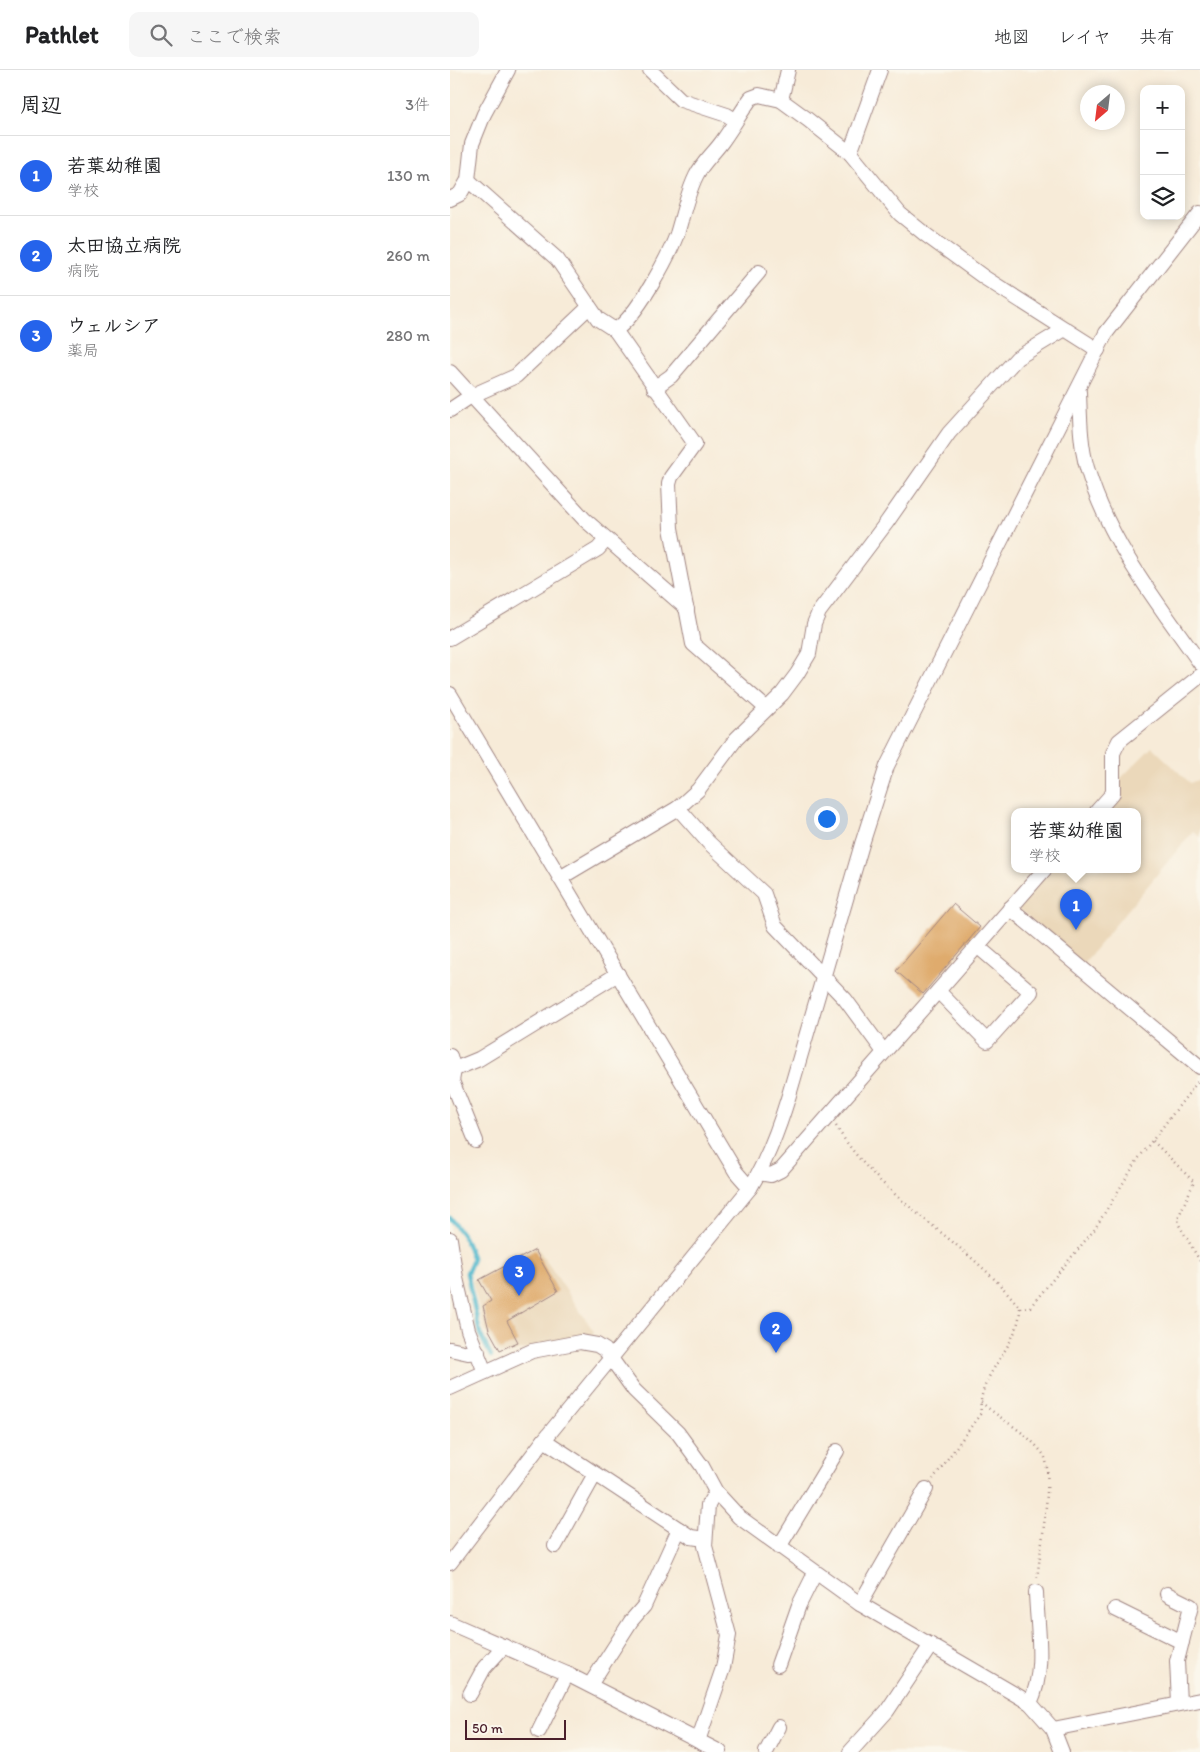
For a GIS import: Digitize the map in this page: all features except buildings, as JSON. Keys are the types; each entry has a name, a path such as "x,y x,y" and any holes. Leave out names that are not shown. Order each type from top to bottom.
{"street":[{"path":"650,70 681,100 726,115 735,120"},
{"path":"781,100 788,70"},
{"path":"850,153 880,70"},
{"path":"450,199 460,194 468,180 472,144 502,72"},
{"path":"615,330 622,326 635,310 662,265 676,236 695,178 751,98 759,95 781,100 850,153 907,220 985,278 1098,350"},
{"path":"468,180 557,259 598,319 615,330 695,444 671,476 669,484 671,528 693,644 766,708"},
{"path":"450,1563 544,1440 750,1188 759,1173 777,1133 862,844 887,766 1098,350 1120,314 1200,214"},
{"path":"654,388 671,376 758,272"},
{"path":"450,410 472,396 516,376 589,307"},
{"path":"560,878 678,808 698,790 736,738 797,674 809,654 814,624 819,612 887,522 949,433 1017,358 1065,328"},
{"path":"450,372 606,540 687,609"},
{"path":"1078,391 1081,435 1087,467 1104,514 1135,572 1200,662"},
{"path":"450,638 598,550 606,540"},
{"path":"1100,808 1113,793 1113,753 1118,742 1200,676"},
{"path":"450,694 740,1177 750,1188"},
{"path":"678,808 708,842 764,894 775,926 845,999 884,1052"},
{"path":"759,1173 771,1175 781,1170 1042,873"},
{"path":"1010,908 1200,1067"},
{"path":"938,991 986,1041 1031,992 977,946"},
{"path":"452,1071 479,1058 618,974"},
{"path":"450,1056 452,1081 476,1141"},
{"path":"450,1239 453,1279 468,1330 485,1372"},
{"path":"450,1388 532,1351 580,1342 597,1345 605,1350 634,1390 688,1445 716,1492 739,1517 860,1604 1030,1703 1053,1729 1062,1752"},
{"path":"450,1349 468,1353 478,1352"},
{"path":"544,1440 679,1529 691,1536 705,1539"},
{"path":"779,1547 837,1451"},
{"path":"555,1546 596,1474"},
{"path":"860,1604 926,1489"},
{"path":"698,1740 723,1668 729,1635 705,1546 708,1505 716,1492"},
{"path":"590,1685 631,1621 644,1606 679,1529"},
{"path":"778,1665 799,1605 815,1573"},
{"path":"1030,1703 1036,1691 1038,1667 1036,1592"},
{"path":"1167,1594 1192,1606 1178,1660 1179,1704"},
{"path":"1115,1609 1182,1642"},
{"path":"450,1623 567,1674 720,1752"},
{"path":"850,1752 886,1711 931,1645"},
{"path":"470,1694 484,1668 504,1646"},
{"path":"539,1731 567,1674"},
{"path":"1053,1729 1200,1700"},
{"path":"766,1752 779,1727"}],"path":[{"path":"1020,1308 1030,1306 1094,1230 1138,1159 1200,1079"},
{"path":"830,1113 837,1128 855,1154 874,1175 989,1272 1020,1308 1020,1322 1010,1345 984,1387 980,1401 981,1413 926,1489"},
{"path":"1153,1142 1194,1182 1178,1218 1179,1225 1200,1261"},
{"path":"980,1401 1026,1436 1045,1455 1049,1477 1036,1592"}],"shaded area":[{"path":"1152,747 1190,783 1200,779 1200,837 1193,831 1083,964 1018,908 1049,873 1141,873 1141,808 1103,808 1117,782"},
{"path":"536,1246 595,1333 500,1355 485,1330 472,1281"}],"waterway":[{"path":"450,1218 464,1237 473,1259 467,1273 480,1334 491,1356"}],"place":[{"name":"若葉幼稚園","path":"1076,930"},
{"name":"ウェルシア","path":"519,1296"},
{"name":"太田協立病院","path":"776,1353"}]}
